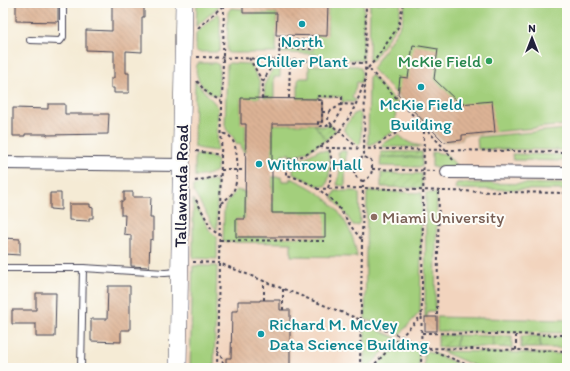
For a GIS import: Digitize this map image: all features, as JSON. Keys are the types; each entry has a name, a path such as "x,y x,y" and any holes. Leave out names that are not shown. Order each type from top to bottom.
{"street":[{"name":"Tallawanda Road","path":"178,368 185,267 181,165 184,3"},
{"path":"3,162 181,165"},
{"path":"447,172 567,173"}],"lane":[{"path":"30,40 60,40 63,36 64,3"},
{"path":"3,268 83,268 165,273 185,267"},
{"path":"81,368 83,268"}],"path":[{"path":"364,157 366,3"},
{"path":"366,69 375,60 398,27 403,3"},
{"path":"198,28 224,4"},
{"path":"217,368 224,4"},
{"path":"279,59 280,35"},
{"path":"279,48 310,49 311,40 280,40"},
{"path":"192,57 365,63"},
{"path":"249,58 262,82 262,99"},
{"path":"262,82 275,59"},
{"path":"288,98 290,60"},
{"path":"366,69 418,120 446,150 463,172"},
{"path":"193,76 205,91 222,102"},
{"path":"362,240 353,230 335,204 317,189 299,179 286,175 286,159 294,159 304,156 320,147 339,131 349,118 356,105 365,80"},
{"path":"318,96 342,97 342,104 338,119 331,126 329,124 327,126 318,126 318,122 322,122 322,100 318,100 318,96"},
{"path":"322,112 329,112 342,104 356,105"},
{"path":"329,112 328,120 332,125 358,148"},
{"path":"374,148 378,144 418,120"},
{"path":"421,368 425,150 424,128"},
{"path":"221,133 228,135 234,142 237,170 235,187 232,194 221,202"},
{"path":"320,147 567,152"},
{"path":"328,188 332,172 329,148"},
{"path":"192,150 221,155"},
{"path":"364,157 370,160 372,169 370,177 363,181 356,177 354,169 358,158 364,157"},
{"path":"272,168 286,168"},
{"path":"372,169 447,172"},
{"path":"221,170 245,170"},
{"path":"191,182 220,176"},
{"path":"360,368 363,181"},
{"path":"317,189 363,188 567,193"},
{"path":"437,315 439,191"},
{"path":"195,198 212,230 220,235"},
{"path":"220,240 325,240"},
{"path":"185,267 219,263 475,368"},
{"path":"264,281 264,300"},
{"path":"283,289 283,310"},
{"path":"371,368 422,315"},
{"path":"422,333 567,335"},
{"path":"516,334 516,350"},
{"path":"428,348 567,351"},
{"path":"218,351 222,359 223,368"},
{"path":"560,368 567,365"}],"shaded area":[{"name":"Miami University","path":"184,3 567,3 567,368 178,368"}],"green space":[{"path":"197,3 219,3 217,8 196,26"},
{"path":"328,3 364,3 363,60 316,57 316,54 282,53 282,49 313,50 313,35 327,35"},
{"path":"370,3 401,3 397,25 373,60 369,60"},
{"name":"McKie Field","path":"405,3 419,5 420,3 567,3 567,125 462,135 462,140 444,142 372,69 402,22"},
{"path":"231,8 243,9 243,13 277,13 276,53 227,52 228,12"},
{"path":"217,14 219,14 220,18 220,50 218,52 198,52 196,50 196,33"},
{"path":"198,63 215,63 219,65 219,96 209,93 201,84 196,73"},
{"path":"229,63 249,64 260,82 260,98 241,99 241,123 246,124 245,152 243,152 240,143 237,145 225,126 227,65"},
{"path":"277,64 280,66 280,77 274,77 274,98 264,98 265,83"},
{"path":"309,65 358,66 361,68 361,83 357,82 352,98 356,100 354,102 342,102 342,97 318,96 318,99 298,99 298,80 300,78 309,78"},
{"path":"371,75 399,105 397,108 395,121 397,130 370,145 368,144 369,77"},
{"path":"195,81 218,107 216,151 194,147"},
{"path":"358,112 361,115 361,142 358,145 344,131 344,128 354,114"},
{"path":"272,124 314,124 326,140 306,152 290,157 290,154 282,154 282,158 272,158"},
{"path":"314,124 318,124 318,126 327,126 329,124 336,130 326,140"},
{"path":"567,129 567,150 478,149 477,137"},
{"path":"399,135 404,140 422,147 382,147 382,144"},
{"path":"319,150 328,151 330,169 326,186 316,185 293,174 294,161 304,158"},
{"path":"346,151 345,186 337,185 340,168 338,152"},
{"path":"381,152 422,152 422,157 381,157"},
{"path":"432,152 446,154 457,167 432,167"},
{"path":"512,154 567,155 567,161 513,160"},
{"path":"195,155 207,156 215,159 217,161 217,170 204,176 195,177"},
{"path":"381,157 422,157 422,167 380,166"},
{"path":"381,173 422,174 422,188 381,187"},
{"path":"272,177 281,177 282,181 290,181 290,178 311,188 329,201 349,228 357,257 291,256 291,243 223,242 225,206 236,190 245,192 245,219 236,219 236,237 324,237 324,213 272,213"},
{"path":"207,181 214,181 217,183 217,230 193,191 193,186"},
{"path":"457,183 567,184 567,190 455,189"},
{"path":"335,191 358,192 360,221 358,225 353,225 332,197"},
{"path":"370,191 422,193 420,312 400,334 365,319 367,193"},
{"path":"426,193 437,193 435,311 428,311 427,317 425,317 425,316"},
{"path":"193,199 210,231 217,237 217,259 193,258"},
{"path":"193,266 217,266 214,368 190,368"},
{"path":"437,317 567,320 567,333 437,331"},
{"path":"365,325 396,338 368,368 364,368"},
{"path":"438,335 457,335 456,347 438,347"},
{"path":"457,335 493,336 493,347 456,347"},
{"path":"493,336 512,336 512,348 493,347"},
{"path":"521,336 540,336 540,348 521,348"},
{"path":"540,336 567,337 567,348 540,348"},
{"path":"402,340 419,348 419,368 375,368 399,342"},
{"path":"428,351 468,368 424,368 424,352"},
{"path":"441,351 567,354 567,363 555,368 480,368"}],"building":[{"path":"16,3 58,3 58,22 16,21"},
{"path":"112,3 144,3 144,17 142,17 142,52 126,51 126,73 129,73 129,93 114,93 114,88 111,88 111,78 114,78 114,51 86,50 86,30 112,31"},
{"name":"North Chiller Plant","path":"243,3 328,3 327,36 276,35 277,13 243,13"},
{"name":"McKie Field Building","path":"413,45 438,49 434,79 460,104 492,101 495,132 462,135 462,140 444,142 398,95 400,77 408,78"},
{"name":"Withrow Hall","path":"241,98 322,100 322,122 318,122 318,124 272,124 272,213 325,213 325,237 236,237 236,219 245,219 246,124 241,124"},
{"path":"48,104 65,104 65,114 109,114 108,134 25,134 25,136 13,136 13,108 48,109"},
{"path":"124,192 133,192 133,197 151,197 150,218 153,218 153,240 150,239 149,267 131,266 131,235 124,234 125,215 121,215 121,201 124,201"},
{"path":"50,193 61,193 61,210 50,209"},
{"path":"69,204 90,204 90,207 93,208 93,218 89,218 89,221 69,220"},
{"path":"3,238 20,239 20,255 3,254"},
{"path":"108,286 130,286 130,330 121,330 121,342 91,341 91,319 107,319"},
{"path":"36,293 56,293 55,337 36,337 36,324 12,324 12,310 36,310"},
{"name":"Richard M. McVey Data Science Building","path":"280,300 280,310 290,310 290,368 226,368 226,358 231,358 232,311 238,311 238,301"},
{"path":"425,317 437,317 437,331 425,331"}],"place":[{"name":"North Chiller Plant","path":"302,24"},
{"name":"McKie Field","path":"489,61"},
{"name":"McKie Field Building","path":"421,87"},
{"name":"Withrow Hall","path":"259,164"},
{"name":"Miami University","path":"374,217"},
{"name":"Richard M. McVey Data Science Building","path":"261,334"}]}
